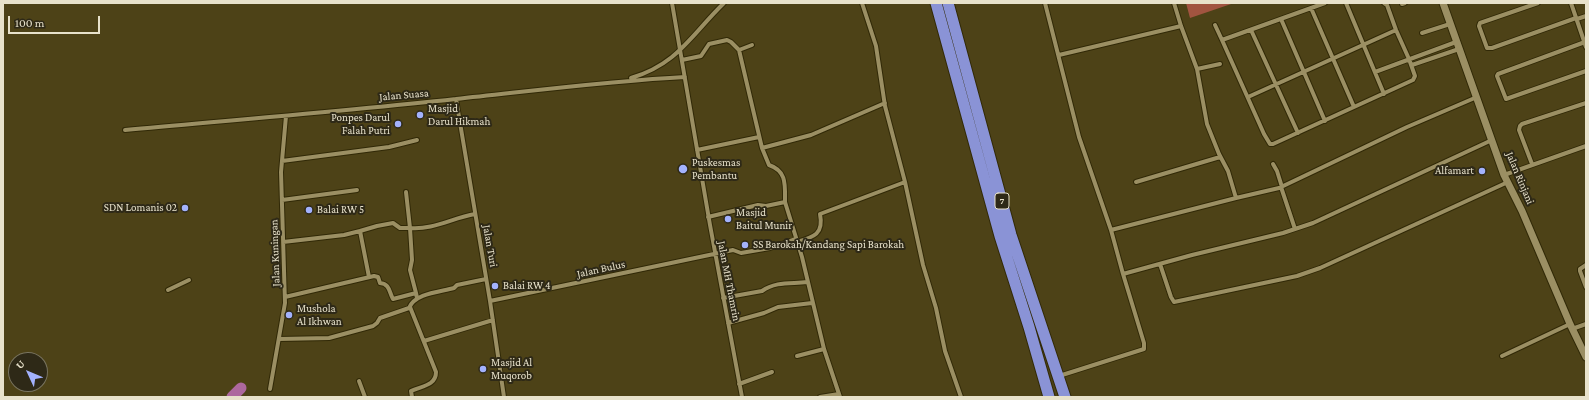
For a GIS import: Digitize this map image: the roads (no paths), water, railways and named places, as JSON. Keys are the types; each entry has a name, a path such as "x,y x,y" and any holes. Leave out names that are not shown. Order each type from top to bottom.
{"highway":[{"name":"7","path":"936,3 1065,397"},
{"name":"7","path":"948,3 1000,236 1049,397"},
{"path":"1037,356 1049,351"}],"street":[{"name":"Jalan MH Thamrin","path":"672,3 708,216 742,397"},
{"path":"623,80 653,69 666,62 680,51 724,3"},
{"path":"862,3 876,46 885,104 905,182 923,265 936,308 945,351 961,397"},
{"path":"1045,3 1080,137 1111,230 1123,274 1144,339 1144,349 1058,377"},
{"path":"1174,3 1197,69 1207,124 1220,157 1228,171 1236,198"},
{"path":"1222,40 1325,3"},
{"path":"1346,3 1384,94"},
{"name":"Jalan Rinjani","path":"1443,3 1504,175 1571,327 1586,357"},
{"path":"1538,3 1480,23 1479,26 1487,48 1492,48 1586,16"},
{"path":"1571,3 1585,44 1498,74 1497,76 1506,99 1586,71"},
{"path":"1215,25 1264,134 1270,144 1273,144 1413,80 1415,76 1412,65 1386,4"},
{"path":"1312,8 1354,107"},
{"path":"1281,19 1325,121"},
{"path":"1422,33 1450,24"},
{"path":"1059,55 1181,26"},
{"path":"1251,30 1298,133"},
{"path":"1248,97 1276,83 1396,30"},
{"path":"682,60 699,57 709,44 725,40 730,40 739,50 762,148 769,165 776,167 782,174 785,202 797,241 824,349 840,395 820,397"},
{"path":"739,50 752,45"},
{"path":"1375,72 1409,59 1457,45"},
{"path":"1412,65 1457,45"},
{"path":"1197,69 1220,64"},
{"name":"Jalan Suasa","path":"125,130 456,99 623,80 685,77"},
{"path":"1111,230 1282,187 1407,127 1477,97"},
{"name":"Jalan Turi","path":"456,99 474,214 490,301 504,397"},
{"path":"1532,164 1519,130 1520,126 1586,103"},
{"path":"762,148 811,135 885,104"},
{"name":"Jalan Kuningan","path":"270,389 285,303 282,161 286,116"},
{"path":"697,150 760,137"},
{"path":"282,161 389,147 417,140"},
{"path":"1123,274 1313,223 1492,140"},
{"path":"1504,175 1586,146"},
{"path":"1136,182 1220,157"},
{"path":"1273,164 1277,171 1295,229"},
{"name":"Jalan Bulus","path":"490,301 733,250 741,253 813,238 821,228 822,223 820,214 905,182"},
{"path":"1160,264 1174,302 1297,276 1320,268 1508,182"},
{"path":"282,200 357,190"},
{"path":"406,192 412,260 410,270 416,296 410,307 436,372 434,382 411,391 412,397"},
{"path":"708,216 758,205 766,206 785,202"},
{"path":"283,242 344,235 393,223 400,228 429,228 463,216 474,214"},
{"path":"360,231 369,277"},
{"path":"1586,265 1580,269 1580,271 1586,287"},
{"path":"285,297 376,276 379,282 386,284 393,299 454,288 457,285 486,279"},
{"path":"168,290 189,280"},
{"path":"723,298 762,291 767,287 786,283 796,284 807,282"},
{"path":"728,323 764,313 778,307 812,303"},
{"path":"279,339 336,337 372,326 377,323 380,318 410,307"},
{"path":"424,341 493,320"},
{"path":"1502,356 1571,327 1586,324"},
{"path":"797,356 824,349"},
{"path":"739,384 772,372"},
{"path":"359,381 365,397"}],"waterway":[{"path":"232,397 241,388"}],"place":[{"name":"Masjid Darul Hikmah","path":"420,115"},
{"name":"Ponpes Darul Falah Putri","path":"398,124"},
{"name":"Puskesmas Pembantu","path":"683,169"},
{"name":"Alfamart","path":"1482,171"},
{"name":"SDN Lomanis 02","path":"185,208"},
{"name":"Balai RW 5","path":"309,210"},
{"name":"Masjid Baitul Munir","path":"728,219"},
{"name":"SS Barokah/Kandang Sapi Barokah","path":"745,245"},
{"name":"Balai RW 4","path":"495,286"},
{"name":"Mushola Al Ikhwan","path":"289,315"},
{"name":"Masjid Al Muqorob","path":"483,369"}]}
